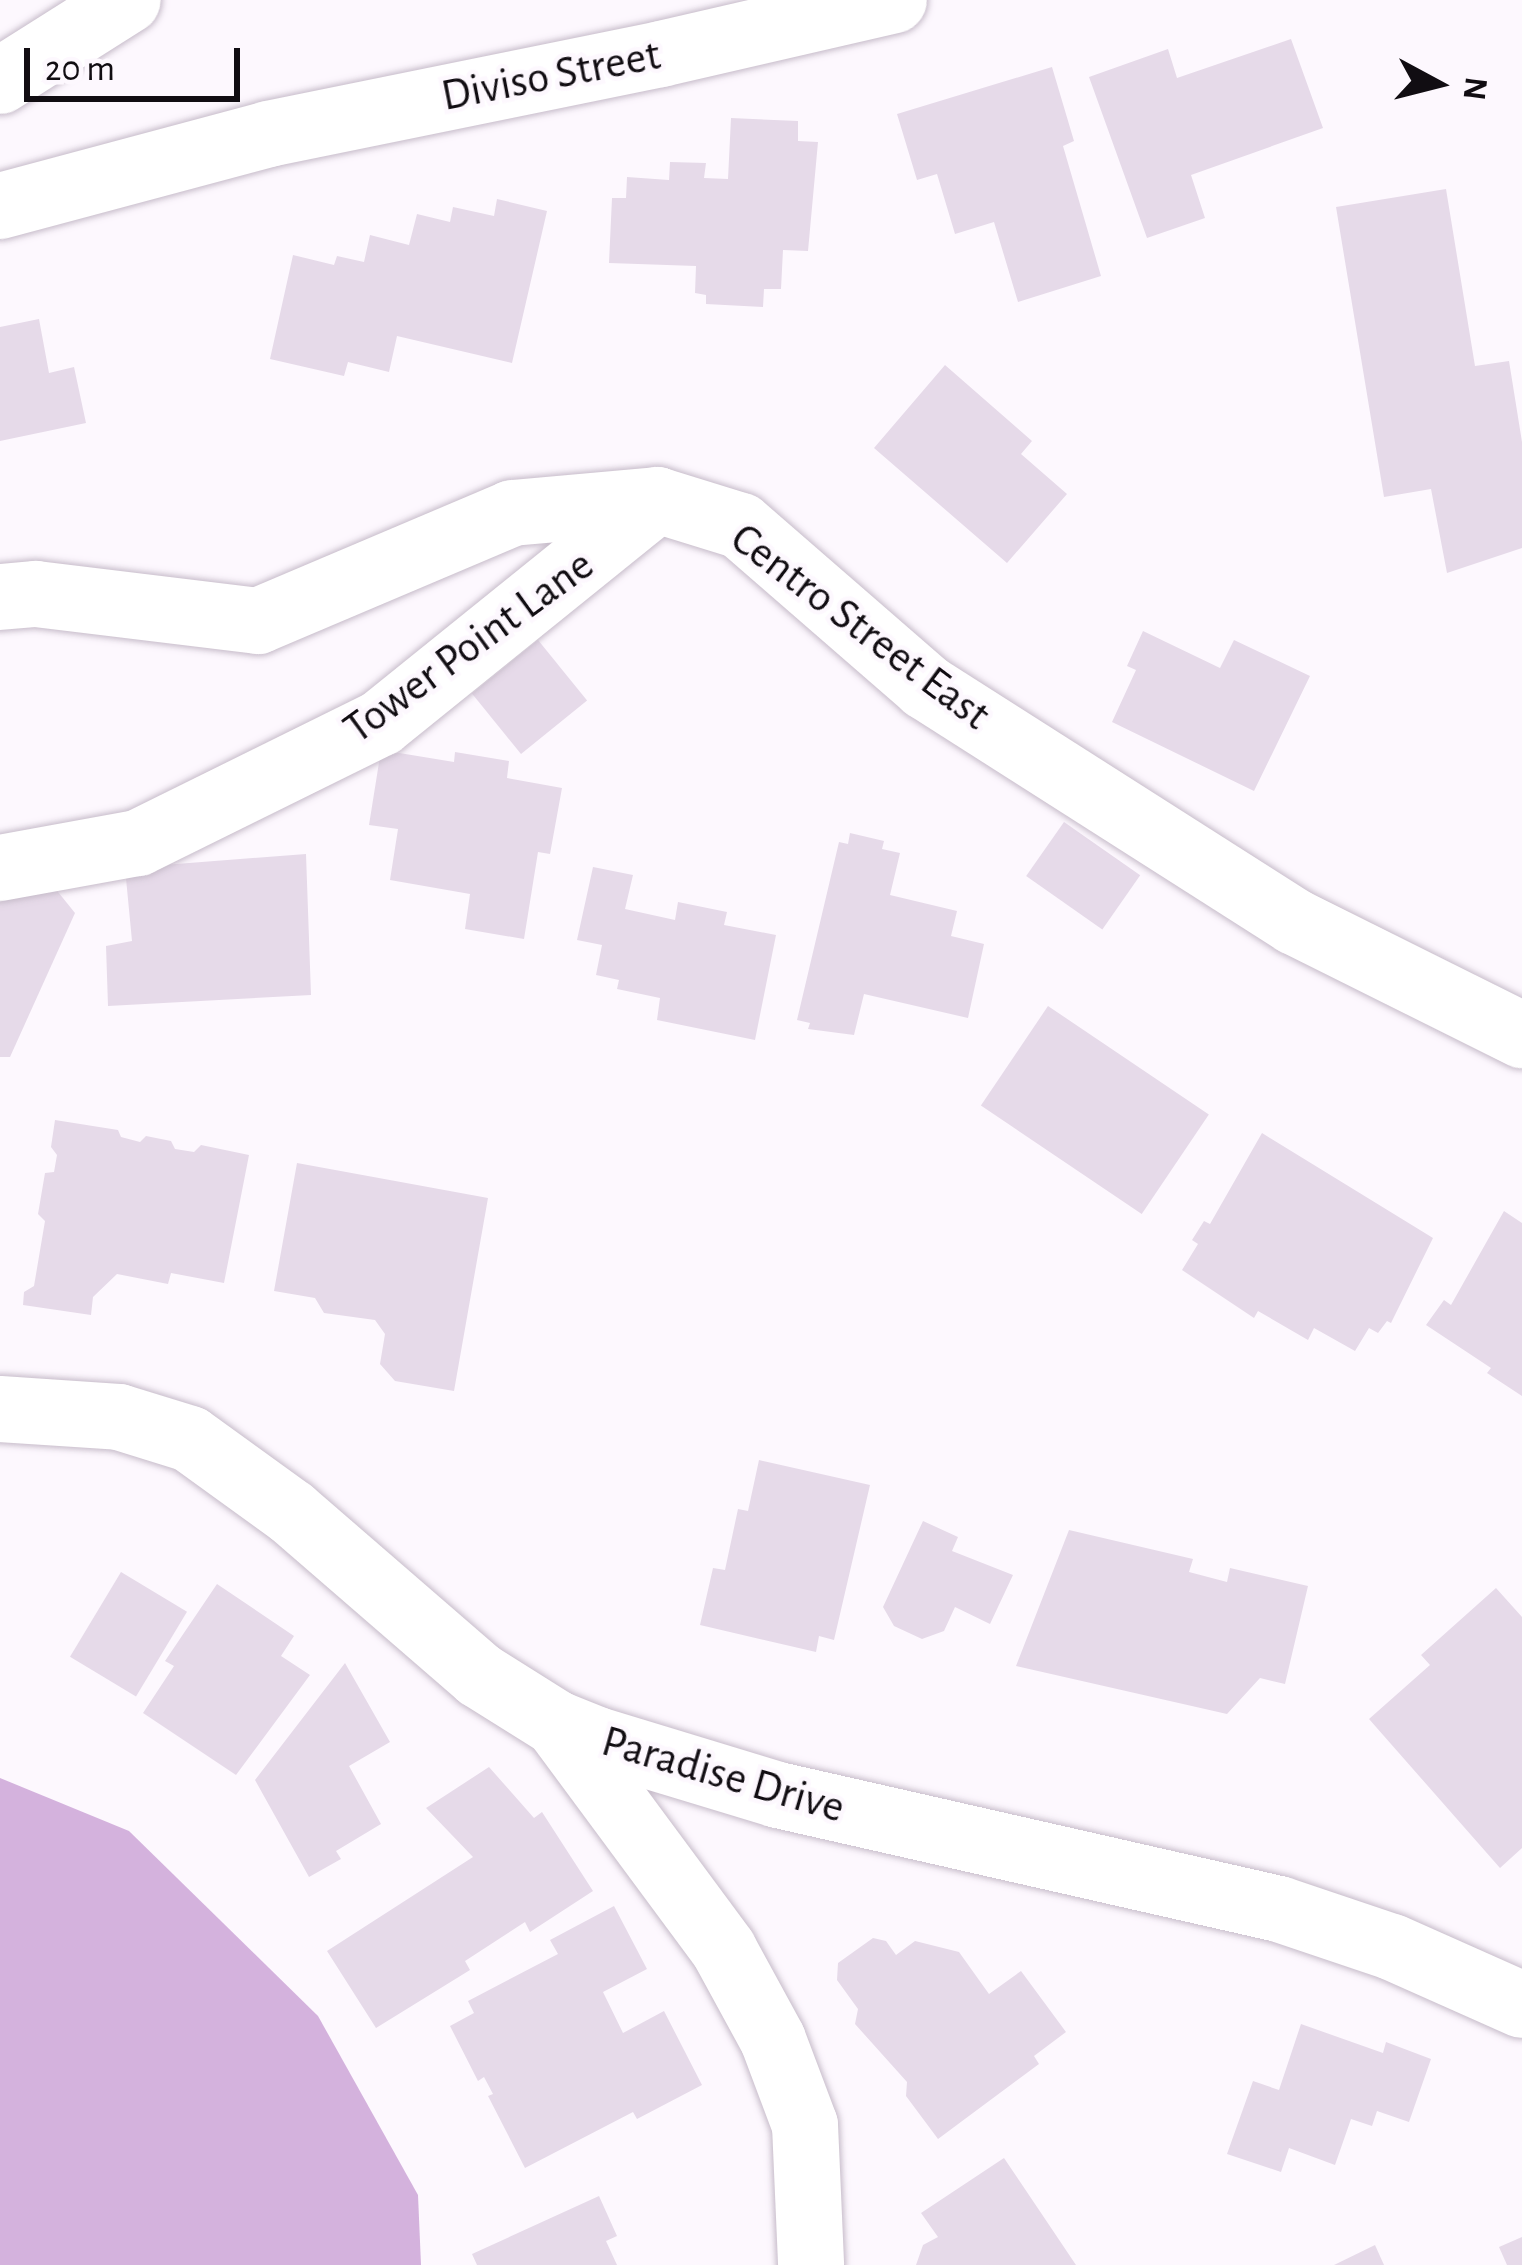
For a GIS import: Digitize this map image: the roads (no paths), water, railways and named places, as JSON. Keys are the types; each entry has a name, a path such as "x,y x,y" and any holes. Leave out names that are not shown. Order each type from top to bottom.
{"street":[{"path":"0,81 128,0"},
{"name":"Diviso Street","path":"0,206 268,134 662,54 894,0"},
{"name":"Centro Street East","path":"0,597 36,594 258,621 512,513 658,500 741,526 926,687 1295,922 1522,1035"},
{"name":"Tower Point Lane","path":"0,868 138,843 381,722 658,500"},
{"name":"Paradise Drive","path":"0,1409 119,1417 190,1439 291,1512 479,1675 557,1724 638,1756 778,1795 1279,1909 1392,1947 1522,2005"},
{"path":"557,1724 714,1936 773,2040 805,2126 811,2265"}]}
